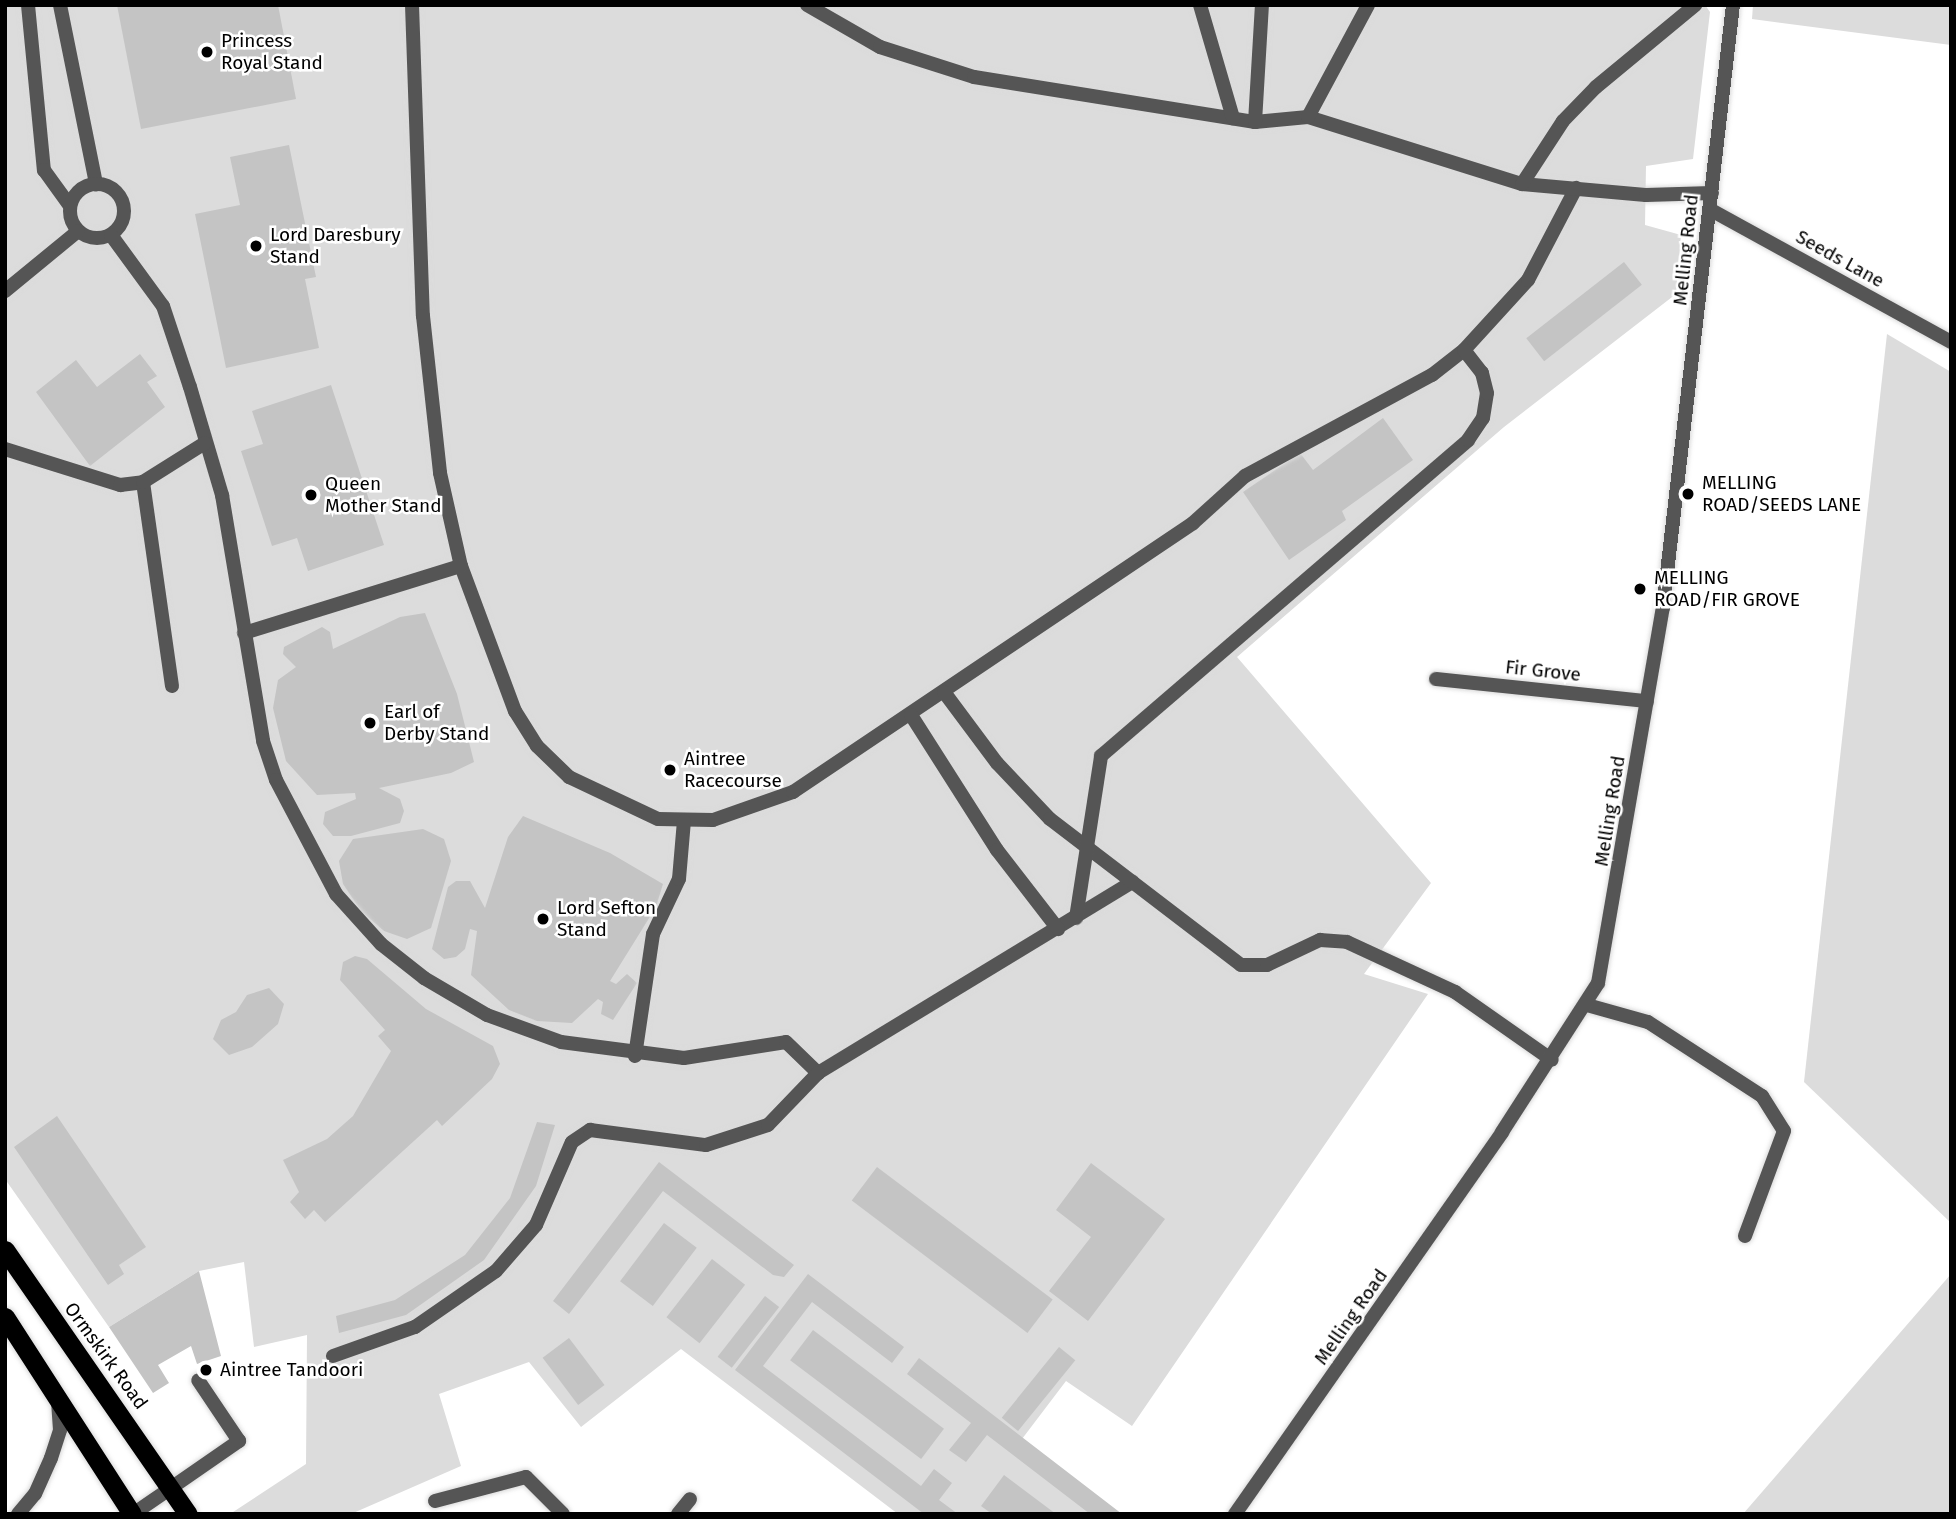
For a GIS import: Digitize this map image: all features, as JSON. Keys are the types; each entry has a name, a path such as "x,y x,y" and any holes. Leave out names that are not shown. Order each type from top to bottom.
{"highway":[{"name":"Ormskirk Road","path":"5,1250 188,1514"},
{"path":"5,1317 132,1514"}],"street":[{"path":"28,5 44,170 70,206 78,231 94,239 111,235 122,222 124,205 113,190 96,184 79,191 70,206"},
{"path":"60,5 96,184"},
{"path":"412,5 422,316 440,473 461,566 515,710 537,746 569,777 610,799 658,819 684,821 767,805 911,715 1193,523 1245,476 1432,375 1464,350 1528,280 1576,188"},
{"path":"807,5 880,47 974,77 1255,122 1308,117 1522,184 1712,193"},
{"path":"1200,5 1233,118"},
{"path":"1255,122 1262,5"},
{"path":"1308,117 1368,5"},
{"path":"1522,184 1563,121 1596,87 1695,5"},
{"name":"Melling Road","path":"1235,1514 1552,1060 1587,1005 1605,959 1647,701 1711,210 1733,5"},
{"name":"Seeds Lane","path":"1711,210 1951,342"},
{"path":"5,291 78,231"},
{"path":"111,235 163,306 222,495 263,741 276,780 305,841 354,917 424,978 487,1015 561,1042 635,1056 684,1058 786,1042 818,1073"},
{"path":"1076,918 1101,756 1468,440 1483,418 1486,393 1482,373 1464,350"},
{"path":"5,449 120,485 143,482 205,443"},
{"path":"143,482 172,686"},
{"path":"244,633 461,566"},
{"name":"Fir Grove","path":"1436,679 1647,701"},
{"path":"944,692 1011,780 1087,846 1241,965 1267,965 1320,940 1347,942 1455,992 1552,1060"},
{"path":"911,715 997,850 1058,929"},
{"path":"635,1056 653,934 679,879 684,821"},
{"path":"333,1356 415,1327 496,1271 536,1225 572,1142 590,1130 706,1145 768,1125 818,1073 1132,882"},
{"path":"1587,1005 1648,1022 1762,1096 1784,1131 1745,1236"},
{"path":"132,1514 239,1441 198,1380"},
{"path":"18,1514 35,1494 51,1458 60,1430 57,1398"},
{"path":"435,1501 526,1477 564,1514"},
{"path":"678,1514 690,1499"}],"shaded area":[{"name":"Aintree Racecourse","path":"5,5 1705,5 1710,12 1693,159 1646,166 1645,225 1681,235 1676,294 1504,427 1237,657 1431,883 1364,974 1428,994 1132,1426 1066,1381 1022,1439 1119,1514 898,1514 681,1349 581,1427 529,1362 439,1394 461,1466 351,1514 230,1514 306,1464 307,1335 254,1347 244,1262 199,1271 109,1327 5,1179"},
{"path":"1753,5 1951,5 1951,45 1752,19"},
{"path":"1887,334 1951,372 1951,1223 1804,1082"},
{"path":"1951,1274 1951,1514 1743,1514"}],"building":[{"name":"Princess Royal Stand","path":"117,5 278,5 296,99 141,129"},
{"name":"Lord Daresbury Stand","path":"289,145 316,277 305,279 319,348 226,368 195,214 240,205 230,157"},
{"path":"1624,262 1642,285 1544,361 1526,338"},
{"path":"140,354 157,376 147,382 165,407 90,466 36,392 76,360 97,387"},
{"name":"Queen Mother Stand","path":"331,385 384,545 308,571 297,538 272,546 241,451 263,444 252,411"},
{"path":"1383,418 1413,460 1342,511 1346,520 1289,560 1243,492 1300,453 1313,470"},
{"name":"Earl of Derby Stand","path":"425,613 457,694 474,762 451,773 379,788 400,799 404,811 400,823 351,836 333,836 323,824 325,812 356,799 355,793 317,795 286,761 273,708 278,680 296,667 283,654 284,647 322,627 330,632 333,649 400,617"},
{"name":"Lord Sefton Stand","path":"523,816 610,853 663,884 656,907 610,981 616,984 627,974 637,983 613,1020 601,1014 603,1002 598,999 572,1023 537,1021 509,1010 471,975 477,931 470,929 465,949 456,957 444,959 432,949 448,887 456,881 470,881 485,908 508,837"},
{"path":"423,829 444,839 451,861 431,928 407,939 384,931 361,911 343,884 339,861 353,839"},
{"path":"355,956 367,959 426,1009 493,1046 500,1064 492,1079 442,1126 437,1120 325,1222 314,1210 305,1219 290,1202 299,1192 283,1160 327,1139 353,1116 391,1051 378,1036 385,1030 340,980 343,962"},
{"path":"269,988 284,1004 278,1024 252,1047 229,1055 213,1039 221,1020 236,1012 247,995"},
{"path":"57,1116 146,1247 119,1265 124,1274 108,1285 14,1147"},
{"path":"537,1122 555,1125 536,1186 484,1260 406,1315 339,1333 336,1316 395,1300 465,1255 510,1198"},
{"path":"659,1162 794,1265 784,1277 773,1275 663,1191 569,1314 553,1301"},
{"path":"1091,1163 1165,1219 1088,1321 1049,1291 1091,1237 1056,1210"},
{"path":"877,1167 1053,1299 1027,1333 852,1201"},
{"path":"664,1223 697,1248 653,1306 620,1281"},
{"path":"712,1259 745,1285 700,1343 666,1317"},
{"path":"199,1271 221,1356 197,1364 191,1346 158,1365 169,1383 153,1393 109,1327"},
{"path":"808,1274 904,1347 892,1363 812,1302 763,1366 921,1486 934,1469 952,1483 939,1500 958,1514 924,1514 735,1370"},
{"path":"765,1296 779,1307 732,1368 718,1357"},
{"path":"813,1330 944,1429 921,1459 790,1360"},
{"path":"569,1338 605,1385 578,1405 543,1358"},
{"path":"1059,1347 1075,1360 1018,1431 1002,1418"},
{"path":"919,1358 1122,1514 1090,1514 987,1435 966,1462 949,1450 971,1423 907,1374"},
{"path":"1004,1475 1056,1514 992,1514 981,1506"}],"place":[{"name":"Princess Royal Stand","path":"207,52"},
{"name":"Lord Daresbury Stand","path":"256,246"},
{"name":"MELLING ROAD/SEEDS LANE","path":"1688,494"},
{"name":"Queen Mother Stand","path":"311,495"},
{"name":"MELLING ROAD/FIR GROVE","path":"1640,589"},
{"name":"Earl of Derby Stand","path":"370,723"},
{"name":"Aintree Racecourse","path":"670,770"},
{"name":"Lord Sefton Stand","path":"543,919"},
{"name":"Aintree Tandoori","path":"206,1370"}]}
